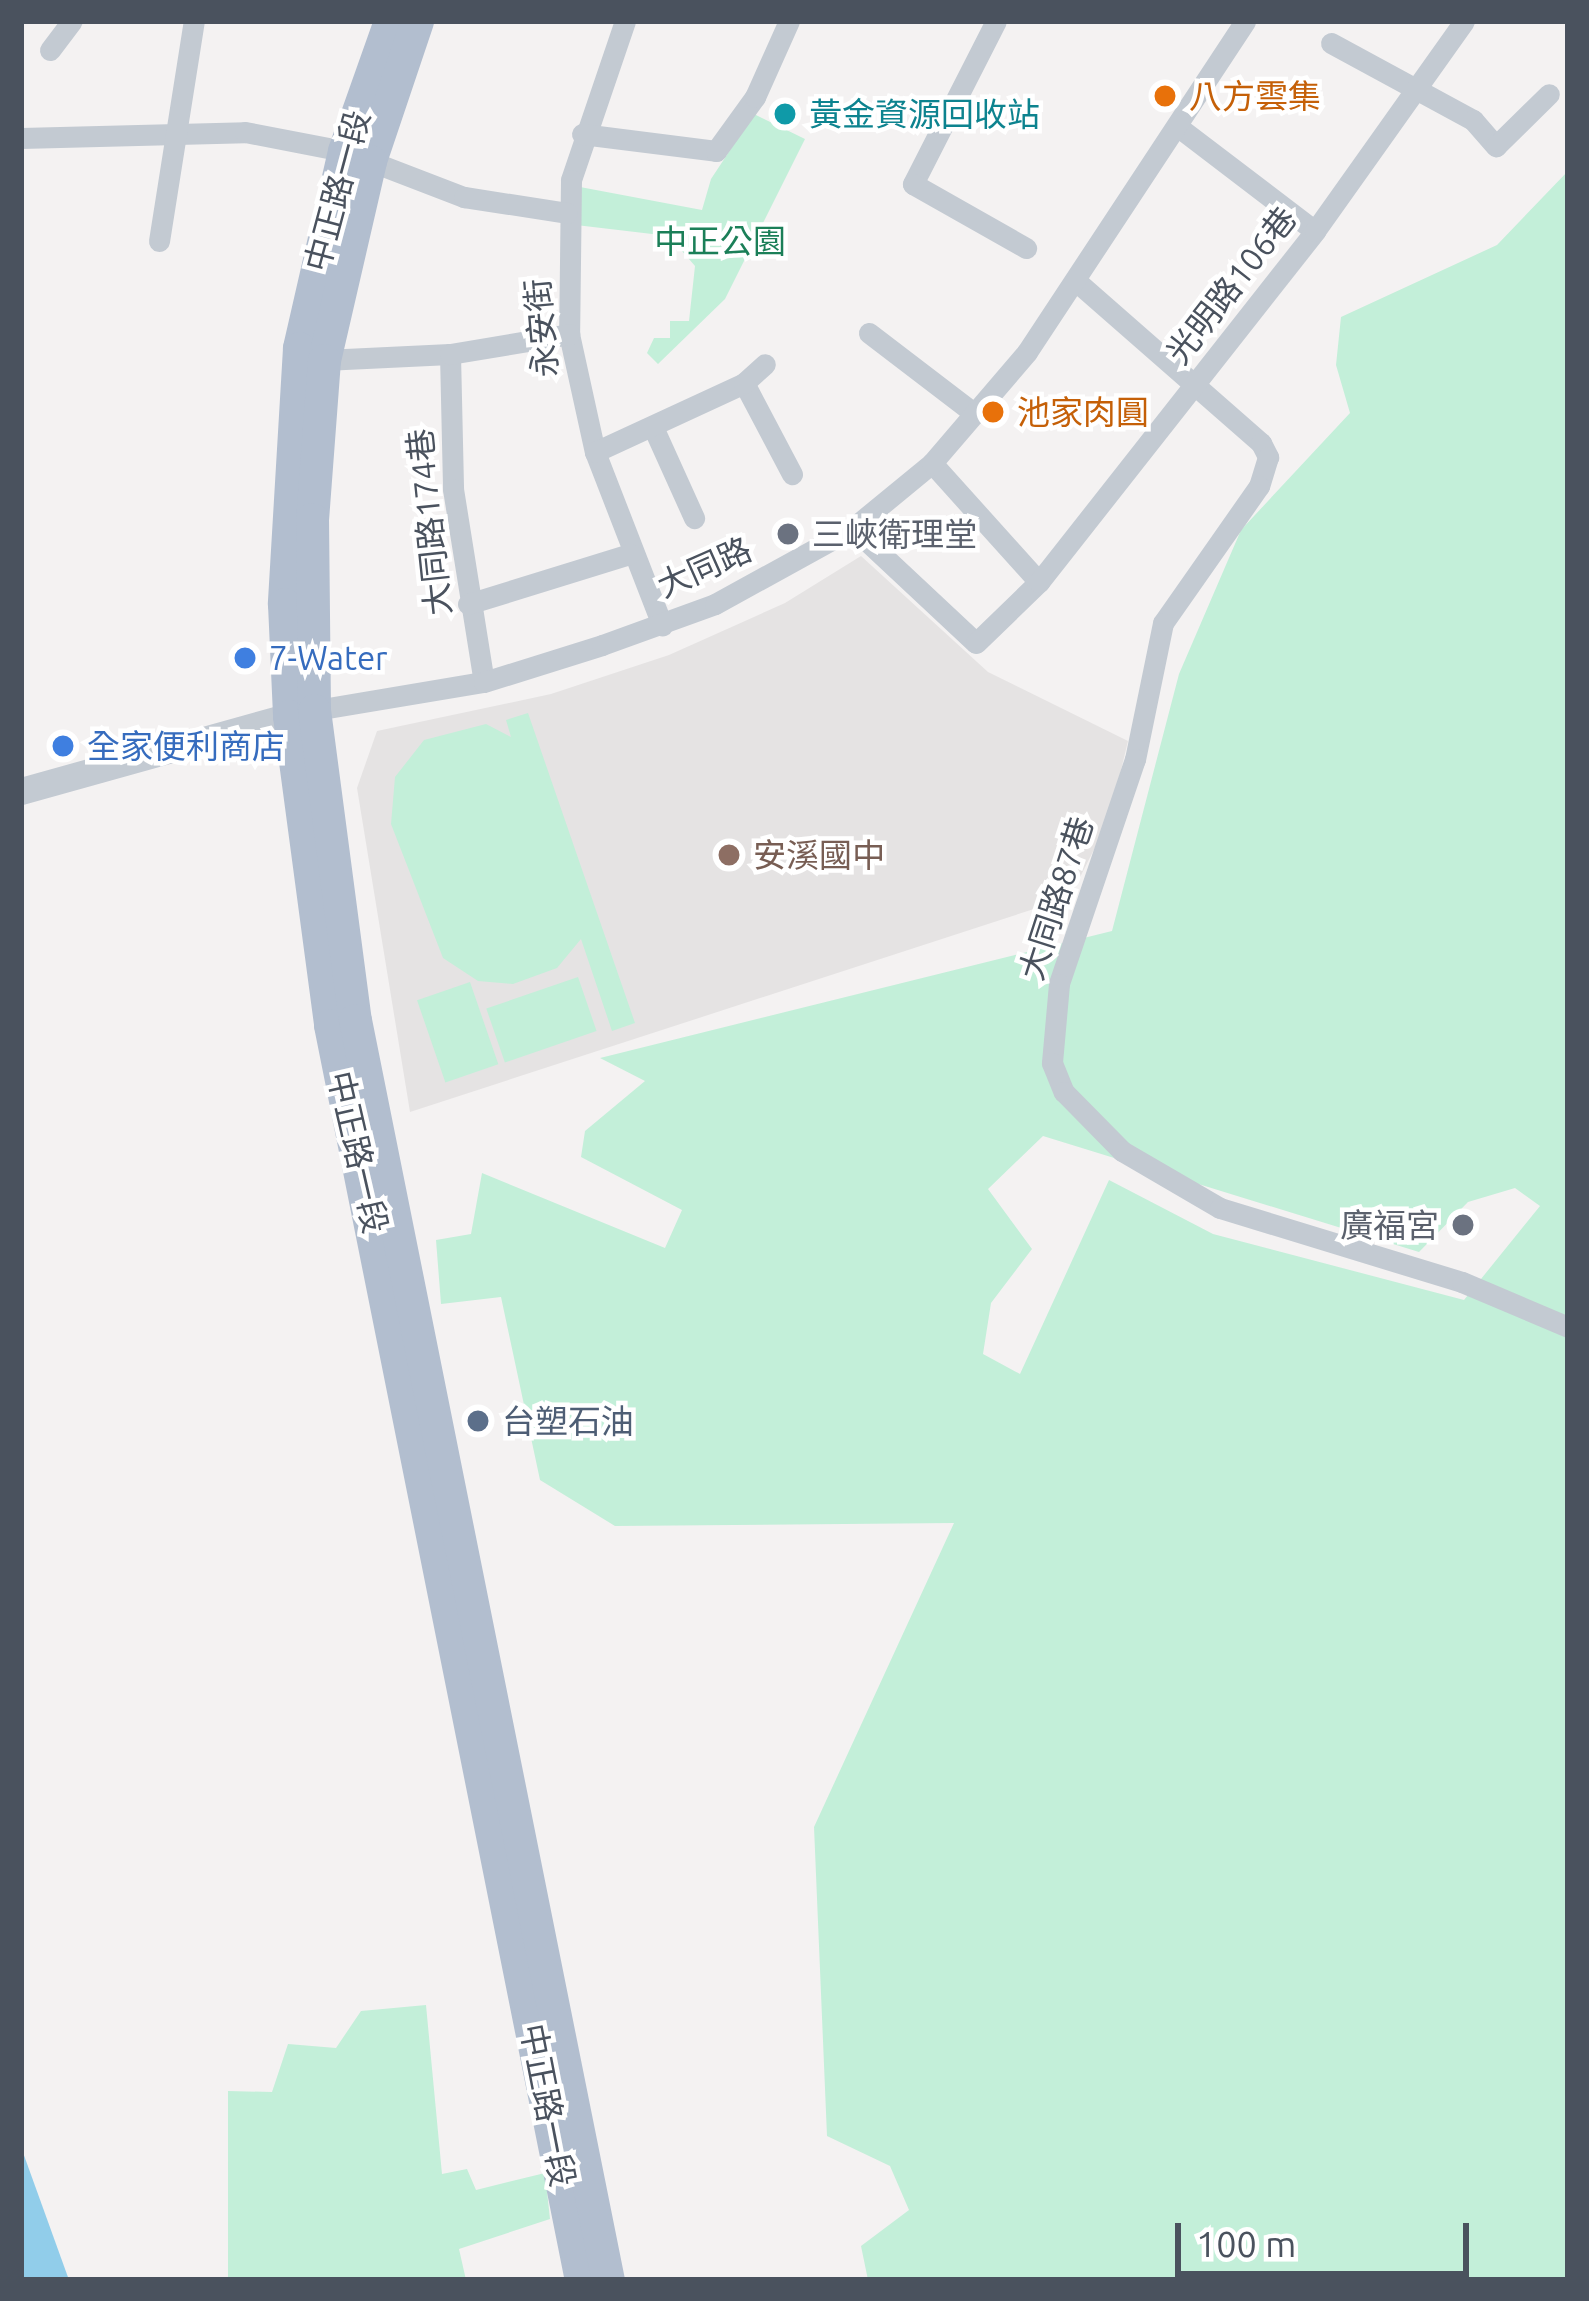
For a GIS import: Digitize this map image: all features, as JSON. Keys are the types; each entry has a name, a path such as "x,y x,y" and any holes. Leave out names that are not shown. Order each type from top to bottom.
{"main road":[{"name":"中正路一段","path":"390,21 357,156 298,349 289,428 302,713 330,1024 471,1699 581,2280"},
{"name":"中正路一段","path":"417,21 357,156 324,360 302,713 355,1020 608,2280"}],"street":[{"path":"50,50 72,21"},
{"path":"159,241 194,21"},
{"name":"永安街","path":"625,21 582,134 568,213 569,334 595,452 630,554 662,625"},
{"path":"582,134 716,151 755,98 789,21"},
{"path":"996,21 913,184 1026,248"},
{"name":"大同路","path":"21,791 302,713 484,682 662,625 788,568 853,528 932,463 975,415 1076,281 1246,21"},
{"name":"光明路106巷","path":"853,528 976,644 1039,583 1315,231 1422,89 1464,21"},
{"path":"1330,43 1473,120 1496,146 1549,94"},
{"path":"1177,126 1315,231"},
{"path":"21,138 245,132 357,156 464,197 568,213"},
{"name":"大同路87巷","path":"1076,281 1261,443 1267,470 1163,623 1135,759 1059,984 1052,1063 1092,1123 1175,1186 1287,1232 1462,1282 1568,1328"},
{"path":"869,333 975,415"},
{"path":"324,360 450,354 569,334"},
{"name":"大同路174巷","path":"450,354 453,489 484,682"},
{"path":"595,452 744,383 765,364"},
{"path":"744,383 792,474"},
{"path":"652,427 694,518"},
{"path":"932,463 1039,583"},
{"path":"468,604 630,554"}],"shaded area":[{"name":"安溪國中","path":"861,556 988,672 1128,741 1109,820 1074,889 1037,908 410,1112 357,788 377,731 551,694 669,655 785,603"}],"green space":[{"name":"中正公園","path":"754,114 805,139 725,299 658,364 647,353 654,338 670,338 670,321 689,321 695,266 669,236 576,225 580,187 702,210 711,179"},
{"path":"1568,171 1568,2280 868,2280 861,2246 909,2210 890,2166 827,2136 814,1827 954,1523 615,1526 540,1480 501,1297 441,1304 436,1240 471,1234 482,1173 665,1248 682,1210 581,1157 585,1131 645,1081 600,1058 1112,931 1179,674 1241,530 1350,413 1336,365 1341,317 1497,245","holes":["1043,1136 1419,1252 1468,1202 1515,1188 1540,1206 1464,1300 1213,1234 1109,1180 1020,1374 983,1354 991,1303 1032,1249 988,1189"]},
{"path":"528,713 635,1023 612,1031 581,939 557,968 513,984 478,981 443,958 391,824 395,777 424,740 486,724 511,737 506,720"},
{"path":"578,977 597,1031 505,1062 486,1009"},
{"path":"470,982 498,1064 445,1082 417,1000"},
{"path":"426,2005 442,2174 467,2169 476,2190 545,2173 550,2219 459,2249 466,2280 228,2280 228,2091 272,2092 288,2044 336,2048 361,2011"}],"water":[{"path":"21,2147 69,2280 21,2280"}],"place":[{"name":"八方雲集","path":"1165,96"},
{"name":"黃金資源回收站","path":"785,114"},
{"name":"池家肉圓","path":"993,412"},
{"name":"三峽衛理堂","path":"788,534"},
{"name":"7-Water","path":"245,658"},
{"name":"全家便利商店","path":"63,746"},
{"name":"安溪國中","path":"729,855"},
{"name":"廣福宮","path":"1463,1225"},
{"name":"台塑石油","path":"478,1421"}]}
